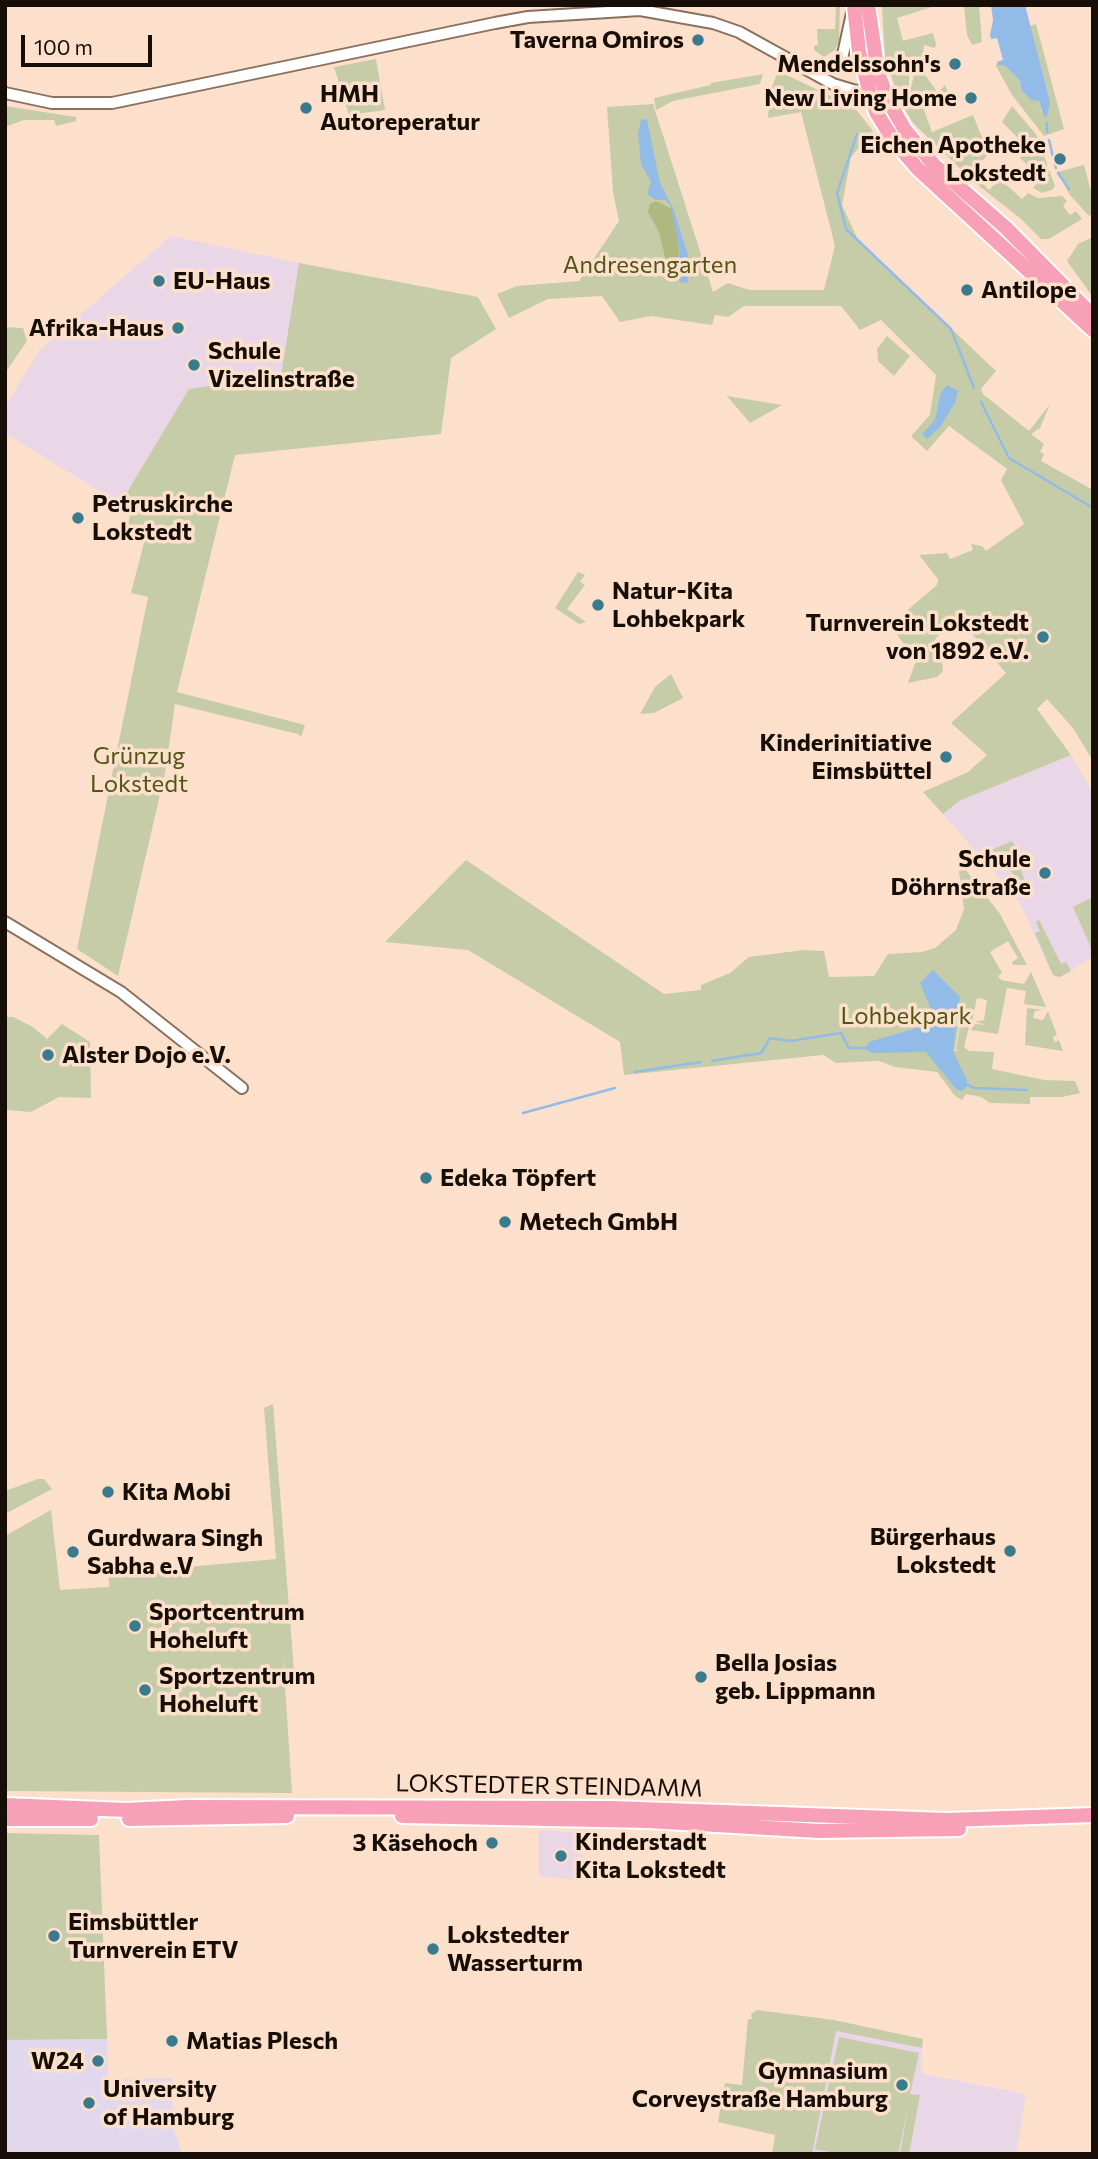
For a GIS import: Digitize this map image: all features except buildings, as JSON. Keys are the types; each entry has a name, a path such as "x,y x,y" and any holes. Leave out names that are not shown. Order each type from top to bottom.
{"main road":[{"path":"853,5 859,52 876,88 905,130 934,165 1006,228 1093,316"},
{"path":"868,5 876,88 883,125 906,156 1093,330"},
{"name":"LOKSTEDTER STEINDAMM","path":"5,1805 126,1810 188,1807 611,1808 947,1820 1093,1815"},
{"name":"LOKSTEDTER STEINDAMM","path":"5,1819 355,1815 644,1821 819,1831 1093,1823"}],"street":[{"path":"800,68 828,68 842,59 853,5"},
{"path":"5,93 52,103 89,106 528,17 640,10 688,17 739,32 800,68 840,86 876,88"},
{"path":"5,922 121,992 242,1088"}],"shaded area":[{"name":"Schule Vizelinstraße","path":"171,236 299,263 281,377 189,389 120,504 5,433 5,406 40,350"},
{"name":"Schule Döhrnstraße","path":"1071,755 1093,793 1093,957 1057,978 1053,976 1019,901 943,814 959,801"},
{"name":"Kinderstadt Kita Lokstedt","path":"539,1830 582,1833 585,1836 581,1880 539,1876"},
{"name":"Gymnasium Corveystraße Hamburg","path":"835,2031 922,2048 921,2069 924,2074 1026,2094 1016,2154 811,2154"},
{"name":"University of Hamburg","path":"107,2039 108,2079 172,2078 173,2127 182,2154 5,2154 5,2040"}],"green space":[{"path":"836,5 840,5 839,41 835,50 824,57 814,50 814,46 818,45 817,29 835,29"},
{"path":"882,5 938,5 897,18 903,41 933,33 935,48 924,45 922,69 913,72 902,60 885,59"},
{"path":"964,5 979,5 982,42 972,45 967,35"},
{"path":"1036,24 1064,129 1044,136 1012,95 996,66 997,62 1004,65 1020,81 1021,90 1029,98 1039,101 1042,113 1050,100 1030,26"},
{"path":"376,59 385,110 349,115 334,67"},
{"path":"887,63 899,63 909,73 909,86 898,96"},
{"name":"Andresengarten","path":"778,71 854,107 873,131 851,157 842,205 858,240 996,371 981,389 983,394 1029,431 1050,404 1040,428 1031,434 1044,444 1040,452 1044,454 1041,461 1093,490 1093,761 1073,728 1047,699 1037,709 1071,755 959,801 943,814 923,792 968,772 987,755 951,723 1006,673 958,618 936,638 932,651 942,662 943,671 937,677 908,683 916,661 890,625 937,585 938,579 919,555 947,553 950,559 973,550 971,544 982,546 986,551 1024,524 1001,480 1007,469 949,426 927,451 911,436 930,415 936,375 881,320 860,330 841,306 744,306 728,317 715,315 712,325 651,316 620,322 602,296 548,299 509,318 497,294 517,286 579,281 619,221 613,192 607,107 653,104 713,292 728,283 749,290 824,290 835,246 801,112 768,118 770,92"},
{"path":"923,72 938,93 945,85 951,99 924,110 932,132 973,115 981,135 994,148 972,172 989,190 1000,179 1022,199 1028,193 1038,198 1062,196 1067,201 1063,206 1070,215 1076,211 1082,219 1049,239 1041,239 1020,218 974,182 913,123 899,100 910,91 914,75"},
{"path":"763,74 760,84 673,101 656,110 654,98 711,83"},
{"path":"5,106 76,117 76,121 56,126 54,120 24,120 5,127"},
{"path":"1012,106 1036,134 1055,186 1052,190 1042,193 1033,188 1041,178 1020,158 1029,149 1002,122"},
{"path":"1084,165 1093,199 1093,214 1089,216 1070,195 1057,172"},
{"path":"656,201 672,209 677,226 679,254 669,273 659,232 648,212 650,204"},
{"path":"1093,237 1093,297 1067,261 1078,244"},
{"name":"Grünzug Lokstedt","path":"299,263 478,297 496,329 451,358 441,434 235,455 177,692 305,725 301,737 298,734 175,704 165,773 118,976 77,949 148,597 131,593 145,539 127,528 131,511 120,504 189,389 281,376"},
{"path":"5,327 23,328 27,341 5,373"},
{"path":"887,336 910,356 894,376 878,361 877,349"},
{"path":"727,396 782,405 750,423"},
{"path":"578,572 585,575 580,582 585,585 567,609 586,622 579,624 555,608"},
{"path":"671,674 683,698 654,713 640,714 655,687"},
{"path":"1012,841 1018,852 1015,854 1026,884 1023,880 1020,882 1005,864 995,870 982,854"},
{"name":"Lohbekpark","path":"466,860 664,994 701,990 701,985 730,973 749,957 804,950 824,951 829,977 874,976 888,954 922,952 935,948 956,930 964,909 959,871 966,870 1000,914 1027,965 1013,965 1012,962 1018,958 1008,941 990,952 1002,973 998,976 1001,980 1024,984 1031,972 1046,1007 1024,1004 1026,991 1007,988 998,1034 971,1030 974,1024 987,1025 975,1022 984,1020 987,1000 977,998 972,1021 969,1025 959,1024 955,1051 959,1051 956,1050 960,1025 969,1027 964,1047 969,1051 994,1052 992,1069 1044,1080 1075,1081 1080,1093 1062,1097 1030,1097 1030,1104 990,1103 981,1097 966,1094 962,1100 955,1096 937,1072 895,1067 879,1061 836,1063 823,1055 624,1075 620,1042 468,950 385,942"},
{"path":"1093,897 1093,952 1073,907"},
{"path":"1039,920 1061,964 1066,962 1071,971 1060,977 1053,975 1035,933 1040,931 1036,922"},
{"path":"1027,1008 1043,1010 1035,1011 1033,1018 1043,1020 1048,1011 1057,1035 1053,1037 1055,1042 1059,1040 1063,1051 1025,1045"},
{"name":"Alster Dojo e.V.","path":"5,1017 13,1017 33,1027 47,1039 62,1024 90,1042 91,1098 59,1097 31,1112 7,1110"},
{"name":"Sportzentrum Hoheluft","path":"273,1404 294,1671 285,1671 283,1655 292,1793 5,1791 5,1536 51,1510 60,1590 109,1587 109,1574 276,1559 264,1408"},
{"path":"44,1479 52,1489 5,1514 5,1491"},
{"name":"Eimsbüttler Turnverein ETV","path":"5,1833 99,1835 107,2039 5,2040"},
{"path":"757,2010 834,2020 923,2039 922,2048 836,2031 812,2154 772,2154 775,2135 718,2122 725,2083 742,2085 748,2019 752,2019 751,2014"},
{"path":"839,2037 919,2053 910,2094 920,2095 909,2154 900,2154 909,2104 898,2154 838,2154 815,2149"}],"water":[{"path":"991,5 1025,5 1050,101 1047,117 1044,117 1039,101 1031,100 1021,90 1020,81 1004,65 998,65 997,62 1003,60 997,38 991,39 990,35 993,20"},
{"path":"647,119 660,183 673,208 688,255 688,283 680,282 672,270 680,253 671,207 666,200 656,200 647,194 651,182 641,164 638,133 641,120"},
{"path":"947,385 958,391 955,403 940,427 927,439 922,434 935,420 940,395"},
{"path":"933,970 960,997 953,1051 967,1080 967,1086 962,1091 956,1089 926,1052 871,1053 865,1048 869,1042 927,1025 930,1007 920,983"}],"waterway":[{"path":"1047,123 1047,132"},
{"path":"857,134 837,193 846,229 951,329 974,388"},
{"path":"1049,140 1053,157"},
{"path":"1055,164 1056,168"},
{"path":"1058,173 1069,189"},
{"path":"981,402 1009,458 1093,508"},
{"path":"712,1061 761,1053 770,1038 791,1041 841,1033 849,1048 867,1048"},
{"path":"635,1072 701,1062"},
{"path":"965,1084 975,1088 1027,1090"},
{"path":"523,1113 615,1088"}],"place":[{"name":"Taverna Omiros","path":"698,40"},
{"name":"Mendelssohn's","path":"955,64"},
{"name":"New Living Home","path":"971,98"},
{"name":"HMH Autoreperatur","path":"306,108"},
{"name":"Eichen Apotheke Lokstedt","path":"1060,159"},
{"name":"EU-Haus","path":"159,281"},
{"name":"Antilope","path":"967,290"},
{"name":"Afrika-Haus","path":"178,328"},
{"name":"Schule Vizelinstraße","path":"194,365"},
{"name":"Petruskirche Lokstedt","path":"78,518"},
{"name":"Natur-Kita Lohbekpark","path":"598,605"},
{"name":"Turnverein Lokstedt von 1892 e.V.","path":"1043,637"},
{"name":"Kinderinitiative Eimsbüttel","path":"946,757"},
{"name":"Schule Döhrnstraße","path":"1045,873"},
{"name":"Alster Dojo e.V.","path":"48,1055"},
{"name":"Edeka Töpfert","path":"426,1178"},
{"name":"Metech GmbH","path":"505,1222"},
{"name":"Kita Mobi","path":"108,1492"},
{"name":"Bürgerhaus Lokstedt","path":"1010,1551"},
{"name":"Gurdwara Singh Sabha e.V","path":"73,1552"},
{"name":"Sportcentrum Hoheluft","path":"135,1626"},
{"name":"Bella Josias geb. Lippmann","path":"701,1677"},
{"name":"Sportzentrum Hoheluft","path":"145,1690"},
{"name":"3 Käsehoch","path":"492,1843"},
{"name":"Kinderstadt Kita Lokstedt","path":"561,1856"},
{"name":"Eimsbüttler Turnverein ETV","path":"54,1936"},
{"name":"Lokstedter Wasserturm","path":"433,1949"},
{"name":"Matias Plesch","path":"172,2041"},
{"name":"W24","path":"98,2061"},
{"name":"Gymnasium Corveystraße Hamburg","path":"902,2085"},
{"name":"University of Hamburg","path":"89,2103"}]}
